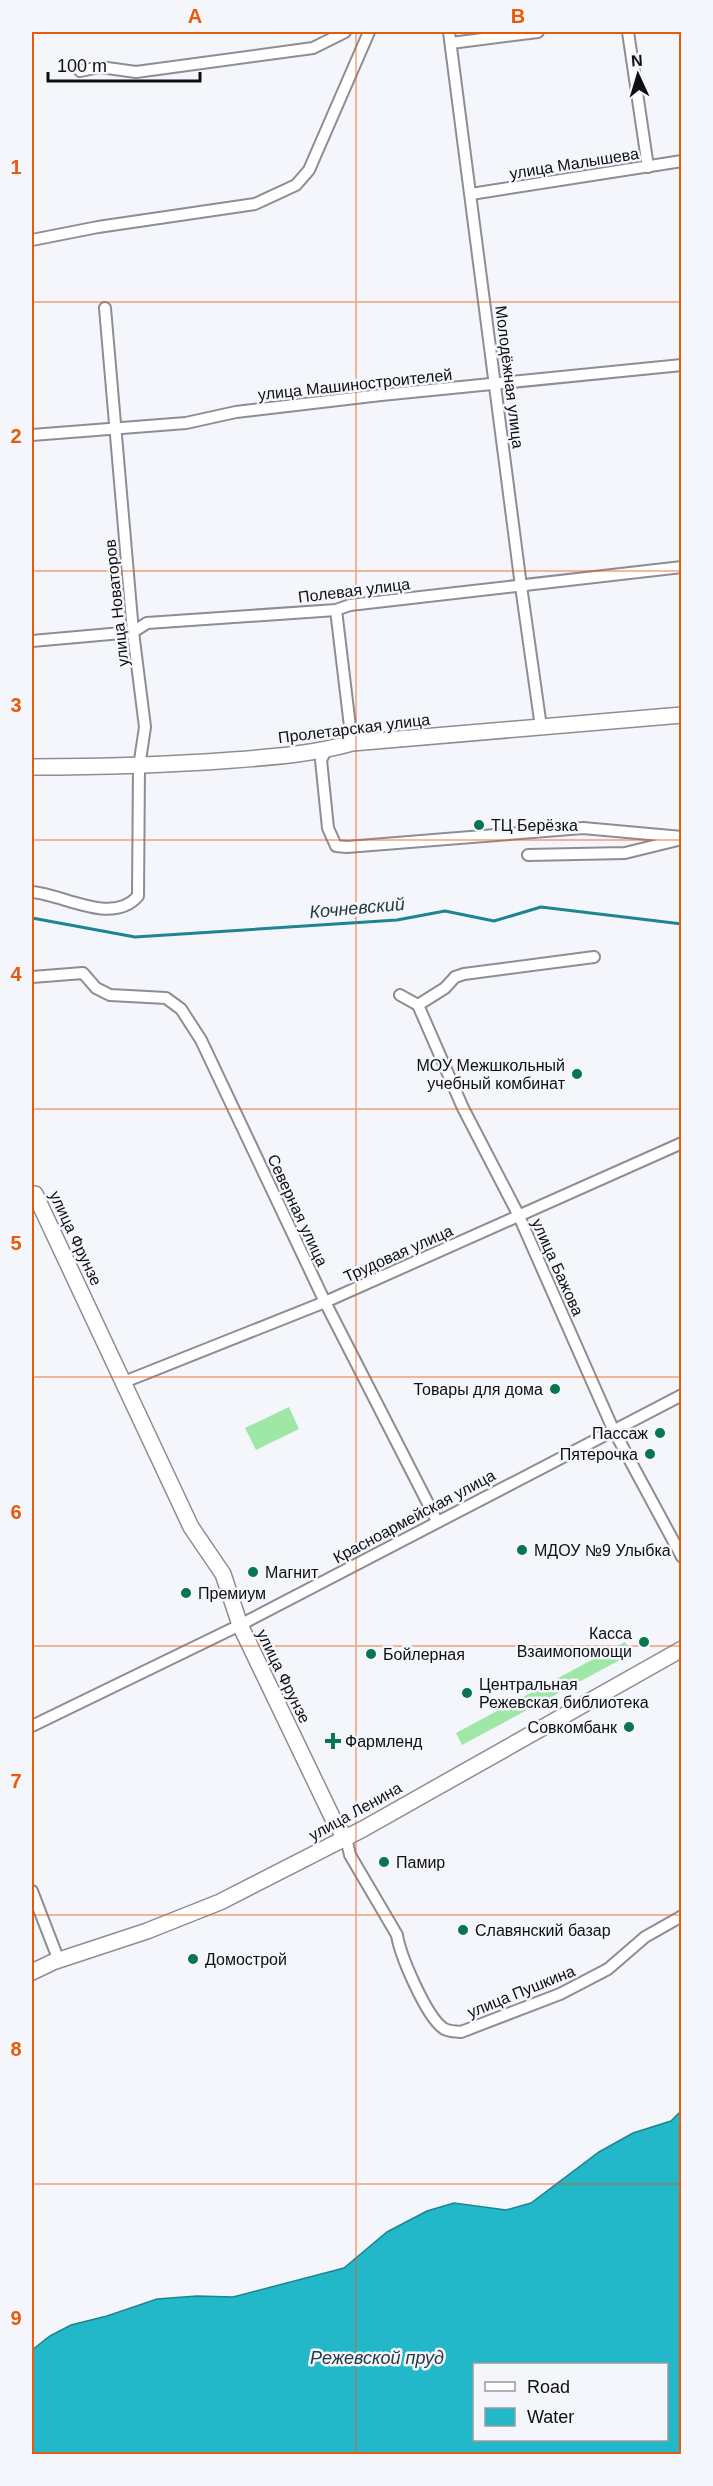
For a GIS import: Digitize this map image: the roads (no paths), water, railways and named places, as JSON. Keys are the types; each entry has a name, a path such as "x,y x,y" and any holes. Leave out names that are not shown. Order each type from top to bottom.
{"street":[{"path":"80,71 100,67 136,72 313,48 345,32"},
{"path":"32,240 98,227 255,204 290,188 309,170 369,32"},
{"path":"450,37 538,32"},
{"path":"628,32 648,167"},
{"name":"Молодёжная улица","path":"450,37 520,586 541,727"},
{"name":"улица Малышева","path":"471,194 681,161"},
{"name":"улица Новаторов","path":"32,892 44,893 87,908 118,908 131,904 138,896 139,767 145,728 133,632 105,308"},
{"name":"улица Машиностроителей","path":"32,435 186,423 247,411 681,365"},
{"name":"Полевая улица","path":"32,641 133,632 147,623 336,610 350,605 681,567"},
{"path":"336,610 352,743"},
{"name":"Пролетарская улица","path":"32,767 139,767 326,750 352,743 681,715"},
{"path":"326,750 321,760 328,828 336,846 583,828 681,838"},
{"path":"528,855 625,853 681,838"},
{"path":"400,995 418,1005 445,988 455,976 594,957"},
{"name":"Северная улица","path":"32,977 83,973 96,988 110,995 166,998 181,1009 201,1040 325,1302 437,1521"},
{"name":"улица Бажова","path":"418,1005 463,1108 518,1214 613,1429 681,1557"},
{"name":"Трудовая улица","path":"124,1382 325,1302 681,1143"},
{"name":"улица Фрунзе","path":"33,1192 191,1527 223,1574 240,1625 335,1823 346,1838 350,1855 397,1935 399,1950 421,1996 438,2024 445,2030 461,2032"},
{"name":"Красноармейская улица","path":"32,1726 240,1625 681,1395"},
{"name":"улица Ленина","path":"32,1972 220,1902 346,1838 681,1649"},
{"path":"32,1892 59,1961"},
{"name":"улица Пушкина","path":"461,2032 560,1994 608,1969 645,1937 681,1916"}],"water":[{"name":"Режевской пруд","path":"681,2111 681,2454 32,2454 32,2350 50,2336 71,2325 107,2316 157,2299 197,2296 233,2297 344,2268 387,2232 427,2211 454,2203 506,2210 531,2203 599,2152 633,2133 671,2121"}],"waterway":[{"name":"Кочневский","path":"32,918 135,937 397,920 445,911 494,921 541,907 682,924"}],"place":[{"name":"ТЦ Берёзка","path":"479,825"},
{"name":"МОУ Межшкольный учебный комбинат","path":"577,1074"},
{"name":"Товары для дома","path":"555,1389"},
{"name":"Пассаж","path":"660,1433"},
{"name":"Пятерочка","path":"650,1454"},
{"name":"МДОУ №9 Улыбка","path":"522,1550"},
{"name":"Магнит","path":"253,1572"},
{"name":"Премиум","path":"186,1593"},
{"name":"Касса Взаимопомощи","path":"644,1642"},
{"name":"Бойлерная","path":"371,1654"},
{"name":"Центральная Режевская библиотека","path":"467,1693"},
{"name":"Совкомбанк","path":"629,1727"},
{"name":"Фармленд","path":"333,1741"},
{"name":"Памир","path":"384,1862"},
{"name":"Славянский базар","path":"463,1930"},
{"name":"Домострой","path":"193,1959"}]}
